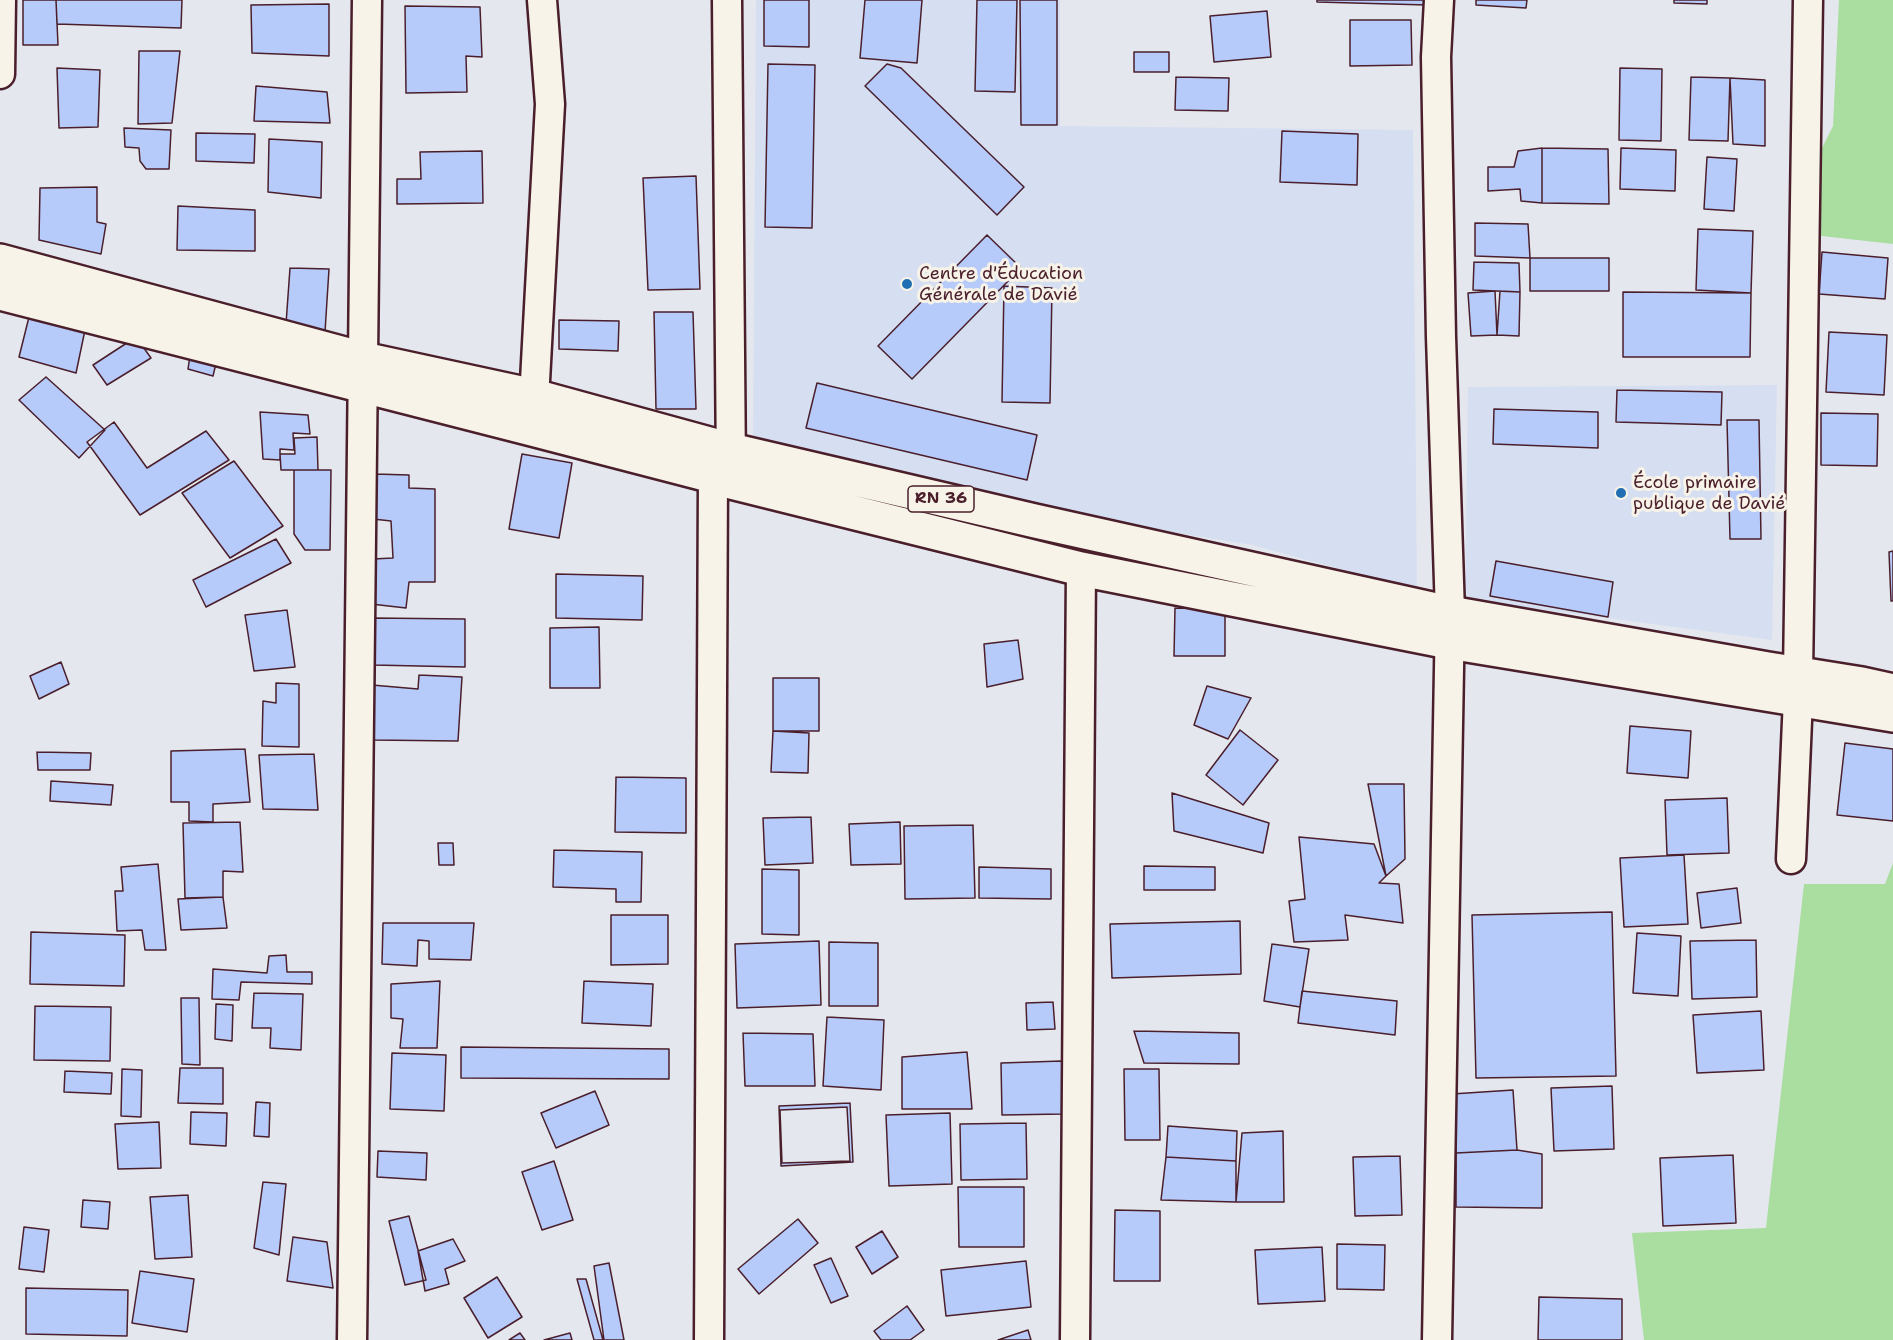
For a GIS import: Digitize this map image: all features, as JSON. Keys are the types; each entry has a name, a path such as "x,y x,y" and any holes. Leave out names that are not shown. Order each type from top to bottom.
{"main road":[{"name":"RN 36","path":"0,261 363,373 532,429 725,470 1047,524 1449,628"},
{"name":"RN 36","path":"0,293 363,373 534,396 725,470 1081,568 1798,686 1893,715"},
{"name":"RN 36","path":"1798,686 1862,684 1893,691"}],"street":[{"path":"0,74 1,0"},
{"path":"352,1340 367,0"},
{"path":"532,429 550,104 542,0"},
{"path":"709,1340 725,470 727,0"},
{"path":"1437,1340 1449,628 1436,57 1439,0"},
{"path":"1791,859 1798,686 1808,0"},
{"path":"1075,1340 1081,568"}],"shaded area":[{"path":"756,0 1060,0 1060,126 1413,130 1417,590 1252,545 1060,514 753,442"},
{"name":"École primaire publique de Davié","path":"1777,385 1772,640 1465,599 1468,387"}],"green space":[{"path":"1839,0 1893,0 1893,244 1813,235 1817,158 1833,126"},
{"path":"1893,863 1893,1340 1644,1340 1632,1233 1766,1228 1804,884 1885,884"}],"building":[{"path":"23,0 56,0 58,45 23,45"},
{"path":"56,0 182,0 181,28 57,24"},
{"path":"764,0 809,0 809,47 764,46"},
{"path":"865,0 922,0 917,63 860,58"},
{"path":"977,0 1017,0 1015,92 975,91"},
{"path":"1020,0 1057,0 1057,125 1021,125"},
{"path":"1317,0 1427,0 1427,5 1317,2"},
{"path":"1476,0 1527,0 1526,8 1476,5"},
{"path":"1674,0 1707,0 1707,4 1674,3"},
{"path":"329,4 329,56 252,53 251,5"},
{"path":"405,6 480,7 482,57 466,56 467,92 406,93"},
{"path":"1267,11 1271,57 1214,62 1210,16"},
{"path":"1350,20 1411,20 1412,65 1350,66"},
{"path":"139,51 180,51 172,123 138,124"},
{"path":"1134,52 1169,52 1169,72 1134,72"},
{"path":"768,64 815,65 812,228 765,227"},
{"path":"887,64 901,68 1024,187 997,215 865,86"},
{"path":"57,68 100,70 98,127 59,128"},
{"path":"1620,68 1662,69 1661,141 1619,140"},
{"path":"1176,77 1229,78 1228,111 1175,110"},
{"path":"1691,77 1730,78 1728,141 1689,140"},
{"path":"1730,78 1765,80 1765,146 1733,144"},
{"path":"256,86 327,92 330,123 254,121"},
{"path":"124,128 171,130 169,169 146,169 140,161 139,148 125,147"},
{"path":"1282,131 1358,134 1357,185 1280,182"},
{"path":"196,133 255,134 254,163 196,161"},
{"path":"269,139 322,142 321,198 268,192"},
{"path":"1542,148 1542,203 1521,201 1520,189 1488,191 1488,167 1514,167 1518,151"},
{"path":"1542,148 1608,149 1609,204 1542,203"},
{"path":"1621,148 1676,150 1675,191 1620,189"},
{"path":"482,151 483,203 397,204 397,179 421,179 420,152"},
{"path":"1707,157 1737,159 1734,211 1704,209"},
{"path":"696,176 700,289 648,290 643,178"},
{"path":"97,187 97,222 106,224 101,254 39,240 40,188"},
{"path":"178,206 255,210 255,251 177,250"},
{"path":"1475,223 1528,224 1530,258 1475,256"},
{"path":"1698,229 1753,231 1751,293 1696,290"},
{"path":"987,235 1021,268 912,379 878,346"},
{"path":"1822,252 1888,258 1885,299 1819,294"},
{"path":"1530,258 1609,258 1609,291 1530,291"},
{"path":"1474,262 1519,263 1520,292 1473,290"},
{"path":"290,268 329,269 325,332 286,324"},
{"path":"1004,286 1052,288 1050,403 1002,402"},
{"path":"1495,291 1497,335 1471,336 1468,293"},
{"path":"1500,291 1520,292 1519,336 1497,335"},
{"path":"1623,292 1751,293 1750,357 1623,357"},
{"path":"654,312 693,312 696,409 656,409"},
{"path":"29,317 85,330 76,373 19,357"},
{"path":"559,320 619,321 618,351 559,349"},
{"path":"1829,332 1887,335 1884,395 1826,392"},
{"path":"136,337 151,358 107,385 93,365"},
{"path":"191,349 218,355 213,376 188,369"},
{"path":"46,377 105,430 79,458 19,400"},
{"path":"817,383 1037,435 1027,480 806,428"},
{"path":"1617,390 1722,392 1721,425 1616,422"},
{"path":"1494,409 1598,412 1598,448 1493,444"},
{"path":"260,412 308,415 310,434 293,433 294,450 280,449 280,460 263,459"},
{"path":"1821,413 1878,414 1877,466 1821,465"},
{"path":"1727,420 1759,420 1761,539 1730,539"},
{"path":"114,422 147,468 206,431 229,460 140,515 87,442"},
{"path":"317,437 318,470 281,470 280,454 295,454 294,438"},
{"path":"522,454 572,463 559,538 509,529"},
{"path":"234,461 283,526 230,558 182,493"},
{"path":"294,470 331,470 330,550 305,550 294,534"},
{"path":"375,474 409,475 409,488 435,489 435,582 409,582 406,608 371,604 373,559 393,558 391,521 373,519"},
{"path":"276,539 291,563 206,607 193,580"},
{"path":"1893,551 1893,601 1891,601 1889,552"},
{"path":"1496,561 1613,582 1608,617 1490,596"},
{"path":"556,574 643,576 642,620 556,618"},
{"path":"1175,608 1225,609 1225,656 1174,656"},
{"path":"287,610 295,667 254,671 245,615"},
{"path":"373,618 465,619 465,667 373,665"},
{"path":"599,627 600,688 550,688 550,628"},
{"path":"1018,640 1023,679 987,687 984,644"},
{"path":"61,662 69,684 39,699 30,676"},
{"path":"419,675 462,677 458,741 372,740 372,685 418,689"},
{"path":"773,678 819,678 819,731 773,731"},
{"path":"276,683 299,684 299,747 262,746 263,701 276,703"},
{"path":"1207,686 1251,698 1228,739 1194,725"},
{"path":"1630,726 1691,731 1688,778 1627,773"},
{"path":"1240,730 1278,760 1243,805 1206,775"},
{"path":"773,731 809,733 808,773 771,772"},
{"path":"1845,743 1893,749 1893,821 1837,815"},
{"path":"245,749 250,802 213,804 213,822 189,821 189,802 171,802 171,751"},
{"path":"37,752 91,753 90,770 38,770"},
{"path":"314,754 318,810 263,809 259,755"},
{"path":"616,777 686,778 686,833 615,832"},
{"path":"51,781 113,785 111,805 50,801"},
{"path":"1368,784 1404,784 1405,859 1386,876"},
{"path":"1172,793 1269,823 1263,853 1174,831"},
{"path":"1727,798 1729,853 1667,855 1665,800"},
{"path":"811,817 813,863 765,865 763,818"},
{"path":"240,822 243,872 223,871 223,897 185,898 183,823"},
{"path":"900,822 901,864 851,865 849,824"},
{"path":"973,825 975,898 905,899 904,826"},
{"path":"1299,837 1374,844 1386,876 1379,883 1399,884 1403,923 1345,915 1348,940 1294,942 1289,901 1305,899"},
{"path":"438,843 453,843 454,865 439,865"},
{"path":"554,850 642,852 641,902 616,902 616,889 553,887"},
{"path":"1684,855 1688,924 1624,927 1620,858"},
{"path":"158,864 166,950 145,950 142,930 117,931 115,891 123,891 121,867"},
{"path":"1144,866 1215,867 1215,890 1144,890"},
{"path":"979,867 1051,869 1051,899 979,898"},
{"path":"762,869 799,870 799,935 762,934"},
{"path":"1737,888 1741,923 1701,928 1697,893"},
{"path":"223,897 227,928 181,930 178,899"},
{"path":"1612,912 1616,1076 1476,1078 1472,915"},
{"path":"611,915 668,915 668,964 611,965"},
{"path":"1240,921 1241,974 1112,978 1110,924"},
{"path":"383,923 474,923 471,960 429,959 429,941 418,940 417,966 382,964"},
{"path":"31,932 125,935 124,986 30,984"},
{"path":"1637,933 1681,936 1678,996 1633,993"},
{"path":"1756,940 1757,997 1692,999 1690,941"},
{"path":"819,941 821,1005 737,1008 735,944"},
{"path":"829,942 878,943 878,1006 829,1006"},
{"path":"1272,944 1309,949 1300,1007 1264,1001"},
{"path":"286,955 287,972 312,972 312,984 241,982 239,1000 212,999 213,969 267,973 269,956"},
{"path":"440,981 437,1048 400,1048 403,1019 391,1018 391,984"},
{"path":"584,981 653,984 651,1026 582,1023"},
{"path":"1302,991 1397,1001 1395,1035 1298,1023"},
{"path":"254,993 303,994 301,1050 270,1048 271,1028 252,1028"},
{"path":"181,998 199,998 200,1065 182,1064"},
{"path":"1053,1002 1055,1029 1027,1030 1026,1003"},
{"path":"216,1004 233,1005 232,1041 215,1039"},
{"path":"35,1006 111,1007 110,1061 34,1060"},
{"path":"1761,1011 1764,1070 1697,1073 1693,1015"},
{"path":"827,1017 884,1020 881,1090 823,1086"},
{"path":"1134,1031 1239,1033 1239,1064 1144,1063"},
{"path":"743,1033 813,1034 815,1086 745,1086"},
{"path":"461,1047 669,1049 669,1079 461,1078"},
{"path":"967,1052 972,1109 902,1109 902,1057"},
{"path":"392,1053 446,1055 444,1111 390,1109"},
{"path":"1062,1061 1063,1114 1002,1115 1001,1063"},
{"path":"180,1068 223,1068 223,1104 178,1103"},
{"path":"122,1069 142,1070 141,1117 121,1116"},
{"path":"1124,1069 1159,1069 1160,1140 1125,1140"},
{"path":"65,1071 112,1073 111,1094 64,1092"},
{"path":"1612,1086 1614,1149 1554,1151 1551,1088"},
{"path":"1513,1090 1517,1150 1456,1153 1452,1094"},
{"path":"595,1091 609,1125 556,1148 541,1113"},
{"path":"256,1102 270,1103 269,1137 254,1136"},
{"path":"850,1103 853,1162 781,1166 779,1106"},
{"path":"847,1107 850,1161 782,1163 780,1110"},
{"path":"191,1112 227,1113 226,1146 190,1144"},
{"path":"950,1113 952,1184 889,1186 886,1115"},
{"path":"159,1122 161,1168 118,1169 115,1124"},
{"path":"1026,1123 1027,1179 961,1180 960,1124"},
{"path":"1168,1126 1237,1131 1236,1161 1166,1157"},
{"path":"1283,1131 1284,1202 1236,1202 1242,1133"},
{"path":"1517,1150 1542,1154 1542,1208 1456,1207 1456,1153"},
{"path":"378,1151 427,1153 426,1180 377,1177"},
{"path":"1733,1155 1736,1223 1663,1226 1660,1158"},
{"path":"1400,1156 1402,1215 1355,1216 1353,1157"},
{"path":"1166,1157 1236,1161 1236,1202 1161,1200"},
{"path":"554,1161 573,1220 542,1230 522,1172"},
{"path":"263,1182 286,1184 279,1255 254,1248"},
{"path":"958,1187 1024,1187 1024,1247 959,1247"},
{"path":"188,1195 192,1257 155,1259 150,1197"},
{"path":"83,1200 110,1202 108,1229 81,1227"},
{"path":"1115,1210 1160,1211 1160,1281 1114,1281"},
{"path":"409,1216 426,1280 405,1285 389,1221"},
{"path":"798,1219 818,1243 759,1294 738,1269"},
{"path":"24,1227 49,1230 44,1272 19,1269"},
{"path":"882,1231 898,1257 872,1274 856,1247"},
{"path":"293,1237 327,1242 333,1288 287,1281"},
{"path":"453,1239 465,1261 445,1269 449,1284 425,1291 418,1251"},
{"path":"1337,1244 1385,1245 1384,1290 1337,1289"},
{"path":"1322,1247 1325,1301 1258,1304 1255,1250"},
{"path":"831,1258 848,1296 831,1303 814,1265"},
{"path":"1026,1261 1031,1307 946,1316 941,1270"},
{"path":"609,1263 624,1340 604,1340 594,1266"},
{"path":"140,1271 194,1279 187,1332 132,1323"},
{"path":"497,1277 522,1317 488,1338 464,1298"},
{"path":"577,1279 586,1279 603,1340 594,1340"},
{"path":"26,1288 128,1290 127,1336 26,1334"},
{"path":"1539,1297 1622,1299 1622,1340 1538,1340"},
{"path":"907,1306 924,1330 910,1340 881,1340 874,1331"},
{"path":"1028,1330 1031,1340 998,1340"},
{"path":"520,1333 525,1340 509,1340"},
{"path":"570,1333 572,1340 544,1340"}],"place":[{"name":"Centre d'Éducation Générale de Davié","path":"907,284"},
{"name":"École primaire publique de Davié","path":"1621,493"}]}
